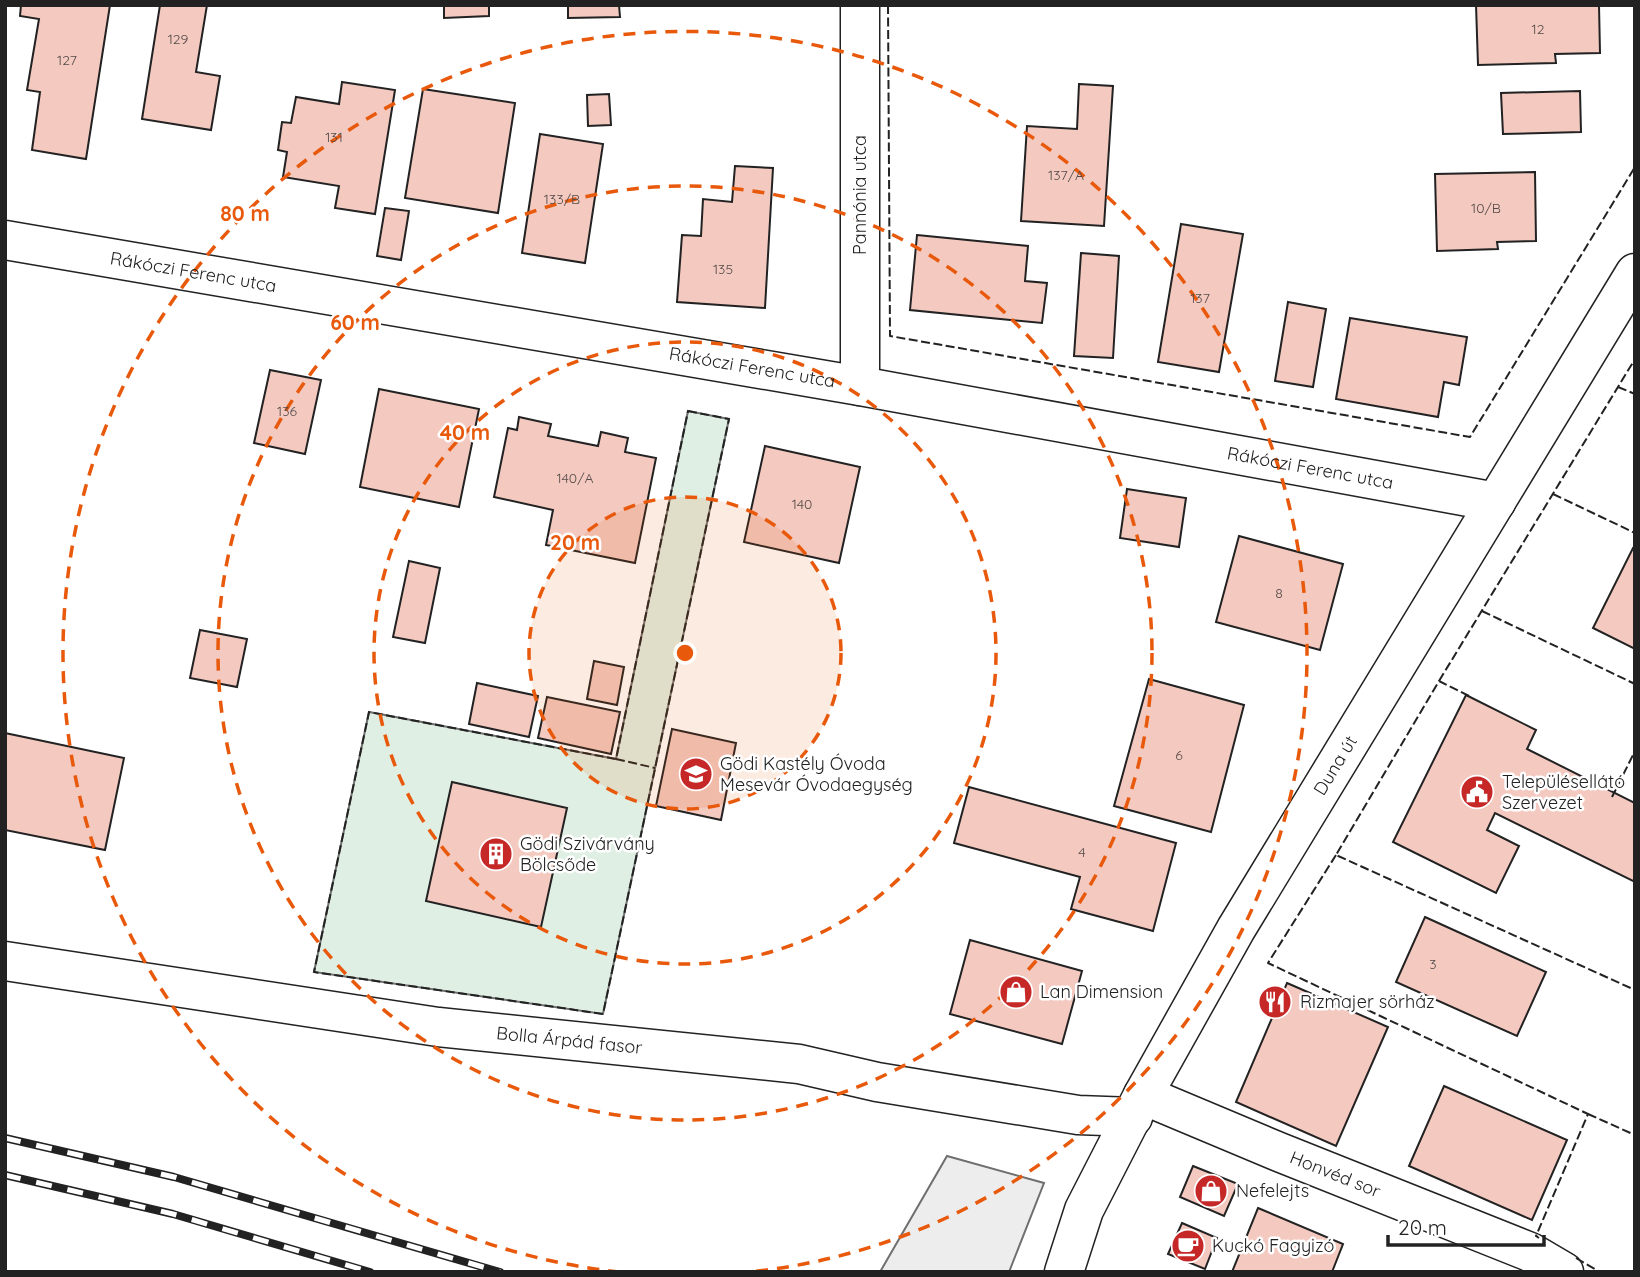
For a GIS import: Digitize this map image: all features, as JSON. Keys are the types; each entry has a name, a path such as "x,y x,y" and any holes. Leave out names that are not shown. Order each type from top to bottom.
{"street":[{"name":"Pannónia utca","path":"860,5 860,386"},
{"name":"Rákóczi Ferenc utca","path":"5,240 860,386 1496,502"},
{"name":"Duna út","path":"1064,1272 1084,1210 1138,1106 1237,929 1635,273"},
{"name":"Bolla Árpád fasor","path":"5,961 438,1027 799,1064 877,1082 1078,1115 1138,1106"},
{"name":"Honvéd sor","path":"1138,1106 1279,1152 1530,1252 1564,1272"}],"green space":[{"path":"688,411 729,419 603,1014 314,972 369,712 616,759"}],"shaded area":[{"path":"947,1156 1044,1183 1009,1272 880,1272"}],"building":[{"path":"21,5 110,5 86,159 32,150 40,92 27,90 39,19 20,16"},
{"path":"160,5 207,5 196,72 220,76 211,130 142,119"},
{"path":"444,5 489,5 489,16 444,18"},
{"path":"568,5 619,5 620,17 568,18"},
{"path":"1476,5 1599,5 1600,53 1555,54 1556,63 1478,65"},
{"path":"342,82 395,90 375,214 335,208 339,186 283,177 287,152 278,150 282,122 291,123 296,97 339,104"},
{"path":"1079,84 1113,86 1104,226 1021,221 1027,126 1077,129"},
{"path":"423,89 515,103 498,213 405,198"},
{"path":"1580,91 1581,132 1503,134 1501,93"},
{"path":"609,94 611,125 588,126 587,95"},
{"path":"540,134 603,144 585,263 522,253"},
{"path":"735,166 773,168 765,308 677,302 682,235 701,236 703,199 732,202"},
{"path":"1535,172 1536,241 1497,242 1498,249 1437,251 1435,174"},
{"path":"385,208 409,211 401,260 377,256"},
{"path":"1181,224 1243,234 1219,372 1158,362"},
{"path":"917,235 1028,246 1025,281 1047,283 1042,323 910,310"},
{"path":"1081,253 1119,256 1113,358 1074,356"},
{"path":"1288,302 1326,309 1313,387 1275,381"},
{"path":"1350,318 1467,337 1459,385 1444,382 1438,417 1336,399"},
{"path":"270,370 321,380 305,454 254,443"},
{"path":"379,389 479,409 459,507 360,487"},
{"path":"519,417 551,424 548,436 598,446 601,432 628,438 625,452 656,458 635,563 546,545 553,510 494,497 508,428 517,430"},
{"path":"765,446 860,467 839,563 744,542"},
{"path":"1127,489 1186,498 1179,547 1120,538"},
{"path":"1239,536 1343,564 1320,650 1216,622"},
{"path":"1633,548 1635,549 1635,649 1593,628"},
{"path":"409,561 440,568 425,643 393,637"},
{"path":"200,630 247,639 237,687 190,678"},
{"path":"594,661 624,667 617,705 587,699"},
{"path":"1149,679 1244,705 1211,832 1114,806"},
{"path":"477,683 538,696 529,737 469,724"},
{"name":"Településellátó Szervezet","path":"1466,695 1536,730 1527,749 1635,803 1635,882 1495,813 1487,830 1519,846 1496,893 1393,842"},
{"path":"547,697 620,712 611,754 538,738"},
{"name":"Gödi Kastély Óvoda Mesevár Óvodaegység","path":"672,729 736,743 721,820 656,806"},
{"path":"5,733 124,758 105,850 5,830"},
{"name":"Gödi Szivárvány Bölcsőde","path":"452,782 567,808 541,927 426,901"},
{"path":"969,787 1176,843 1153,931 1071,909 1080,877 954,843"},
{"path":"1425,917 1546,972 1517,1036 1396,982"},
{"name":"Lan Dimension","path":"970,940 1082,971 1062,1044 950,1014"},
{"path":"1287,983 1388,1027 1336,1146 1236,1102"},
{"path":"1444,1086 1567,1140 1532,1220 1409,1166"},
{"path":"1193,1166 1238,1184 1224,1216 1180,1197"},
{"path":"1258,1208 1343,1244 1332,1272 1232,1272"},
{"path":"1182,1223 1217,1238 1205,1269 1168,1254"}],"railway":[{"path":"5,1138 174,1177 500,1272"},
{"path":"5,1175 173,1214 370,1272"}],"fence":[{"path":"888,5 890,336 1470,437 1635,167"},
{"path":"1439,681 1635,359"},
{"path":"1618,387 1635,394"},
{"path":"688,411 729,419 603,1014 314,972 369,712 616,759 688,411"},
{"path":"1553,494 1635,533"},
{"path":"1482,611 1635,684"},
{"path":"1469,696 1439,681 1336,855 1635,990"},
{"path":"1612,797 1635,751"},
{"path":"616,759 655,768"},
{"path":"1336,855 1268,963 1588,1114 1536,1236 1539,1238"},
{"path":"1588,1114 1635,1135"},
{"path":"1576,1258 1600,1272"}],"place":[{"name":"Gödi Kastély Óvoda Mesevár Óvodaegység","path":"696,774"},
{"name":"Településellátó Szervezet","path":"1477,792"},
{"name":"Gödi Szivárvány Bölcsőde","path":"496,854"},
{"name":"Lan Dimension","path":"1016,992"},
{"name":"Rizmajer sörház","path":"1275,1002"},
{"name":"Nefelejts","path":"1211,1191"},
{"name":"Kuckó Fagyizó","path":"1188,1246"}]}
